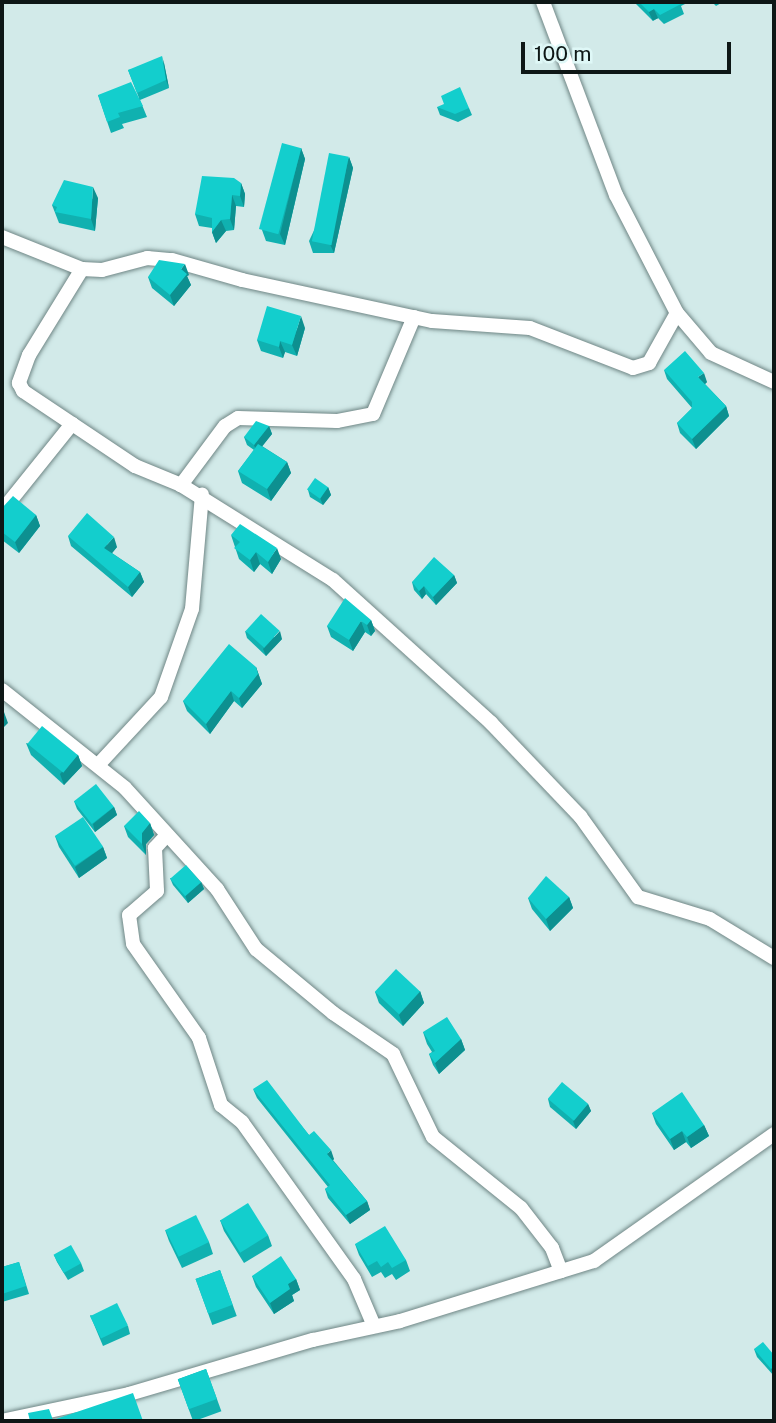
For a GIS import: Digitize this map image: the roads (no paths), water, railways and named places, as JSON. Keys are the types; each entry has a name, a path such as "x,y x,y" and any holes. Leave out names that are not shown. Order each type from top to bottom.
{"street":[{"path":"543,2 616,195 677,313 693,338 711,353 774,382"},
{"path":"2,237 82,269 102,271 147,258 172,260 414,317 530,328 633,368 649,363 677,313"},
{"path":"82,269 19,375 23,391 147,473 202,495 322,570 491,723 580,816 638,897 710,919 774,958"},
{"path":"181,485 225,426 238,418 337,421 373,414 414,317"},
{"path":"2,510 72,424"},
{"path":"99,764 161,696 192,609 202,495"},
{"path":"2,690 99,764 217,890 249,942 333,1013 393,1054 433,1137 516,1202 552,1248 561,1271"},
{"path":"167,835 155,848 157,891 129,915 133,944 199,1038 221,1105 242,1122 354,1279 374,1326"},
{"path":"2,1421 130,1394 561,1271 605,1254 774,1134"}]}
